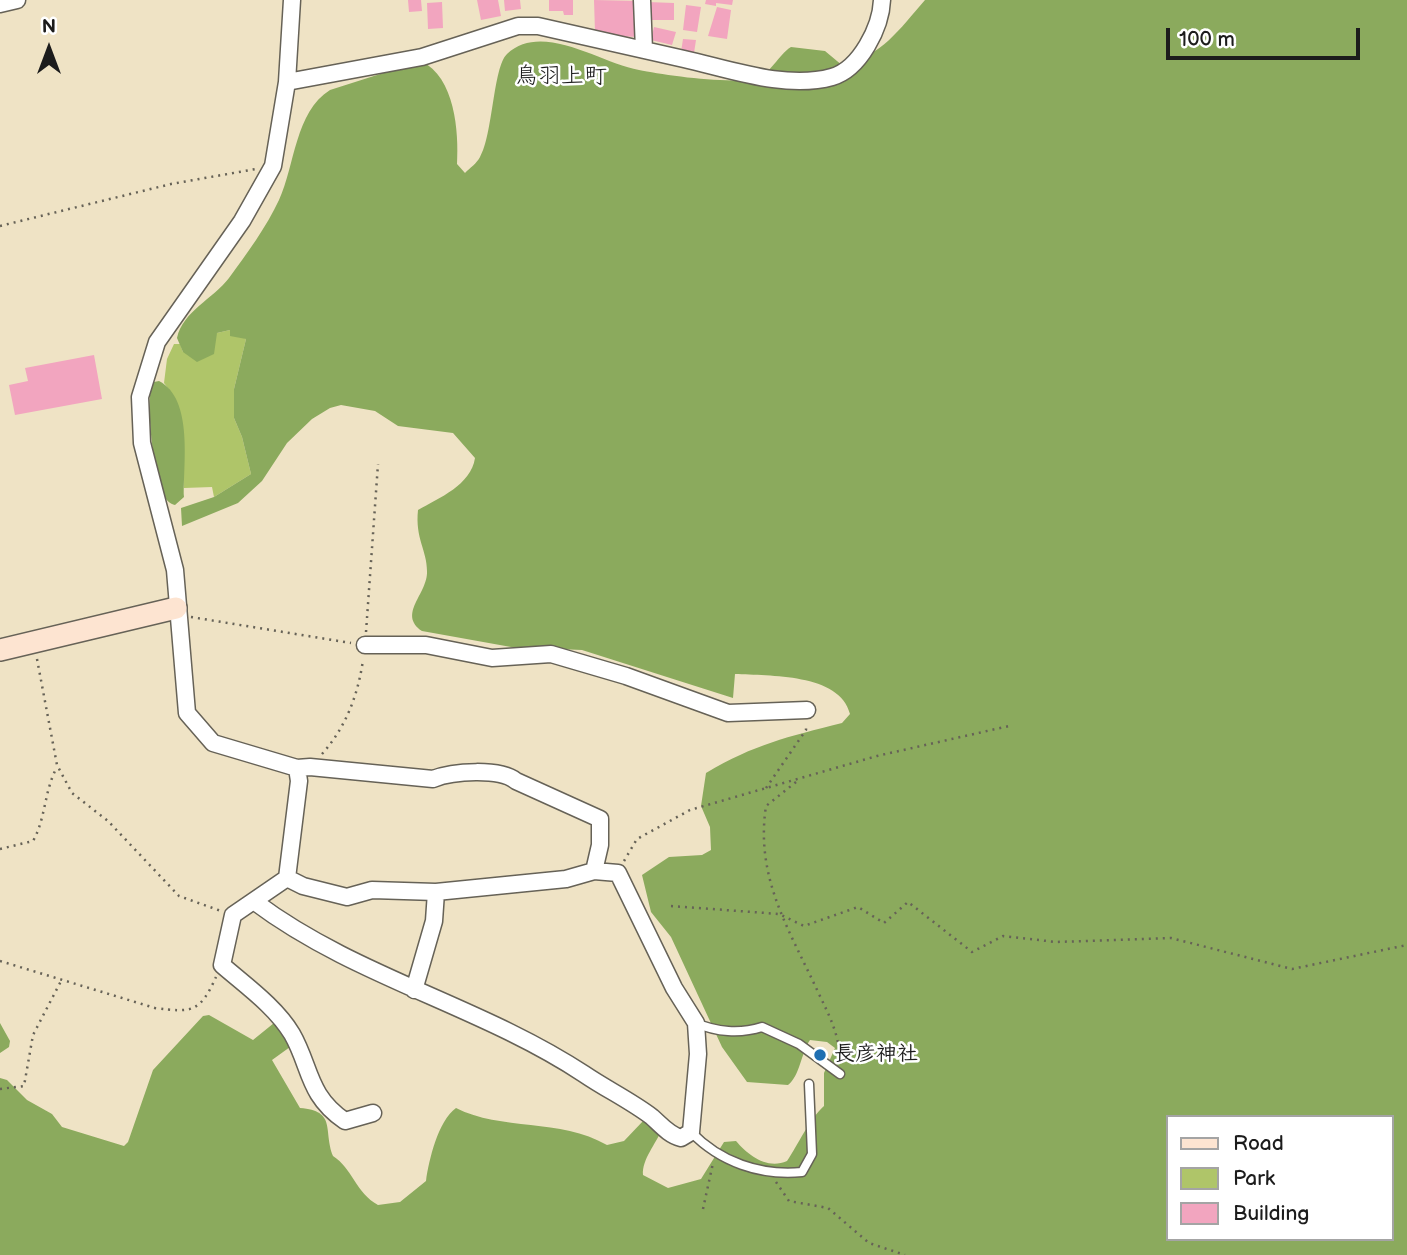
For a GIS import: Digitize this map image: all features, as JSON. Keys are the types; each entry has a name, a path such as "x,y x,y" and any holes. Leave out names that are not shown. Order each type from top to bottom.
{"street":[{"path":"0,4 17,0"},
{"path":"292,0 287,82 273,166 242,220 156,342 140,397 142,443 175,570 176,608 187,713 213,743 304,767 433,779 446,774 506,773 516,781 600,819 600,845 594,871"},
{"path":"642,0 644,50"},
{"path":"287,82 422,57 518,26 538,26 756,75 801,80 834,77 856,60 872,37 882,0"},
{"path":"0,650 176,608"},
{"path":"365,645 426,645 492,658 551,654 626,676 728,713 807,710"},
{"path":"304,767 299,781 287,878 233,915 222,965 258,997 292,1034 311,1083 332,1112 345,1121 373,1113"},
{"path":"255,902 277,919 343,956 548,1051 651,1116 674,1136 681,1138 691,1132 698,1054 696,1023 674,988 618,873 594,871 566,879 436,892 372,890 347,897 303,886 287,878"},
{"path":"414,990 434,921 436,892"}],"lane":[{"path":"696,1023 707,1028 746,1032 762,1027 799,1044 840,1074"},
{"path":"691,1132 731,1162 781,1174 802,1172 812,1154 809,1084"}],"path":[{"path":"0,226 170,184 273,166"},
{"path":"304,767 343,724 359,690 365,645 378,464"},
{"path":"176,608 190,617 365,645"},
{"path":"34,642 57,765 72,793 108,821 179,896 233,915"},
{"path":"765,788 806,730 807,710"},
{"path":"618,873 637,839 690,810 877,756 1009,726"},
{"path":"0,849 33,841 39,830 48,784 57,765"},
{"path":"799,780 766,806 761,837 779,914 840,1039 840,1074"},
{"path":"670,906 779,914 804,926 858,907 884,923 908,902 972,952 1003,936 1056,942 1171,938 1292,969 1407,945"},
{"path":"0,961 155,1008 194,1010 205,1001 222,965"},
{"path":"0,1089 24,1086 33,1035 61,981"},
{"path":"703,1209 716,1153"},
{"path":"768,1171 789,1201 828,1208 869,1243 905,1255"}],"green space":[{"path":"925,0 1407,0 1407,1255 0,1255 0,1078 7,1080 27,1100 52,1114 62,1127 124,1146 128,1142 153,1070 203,1016 209,1015 253,1040 274,1023 290,1047 272,1060 300,1108 312,1110 324,1118 333,1156 345,1167 364,1194 378,1205 400,1202 426,1181 439,1131 456,1108 492,1120 570,1131 607,1145 624,1141 644,1120 662,1129 647,1157 643,1175 668,1188 701,1179 724,1142 736,1141 758,1160 772,1164 787,1161 809,1124 824,1106 824,1073 835,1048 827,1042 810,1040 795,1076 788,1085 747,1082 722,1047 671,937 651,912 642,875 669,857 702,855 711,850 710,827 701,806 706,773 756,748 842,723 850,714 844,701 833,691 802,679 735,674 733,698 582,650 511,647 422,631 412,618 427,571 418,529 418,510 461,483 475,458 453,433 398,426 375,411 341,405 330,408 312,419 287,443 262,481 238,503 182,526 181,508 214,497 251,474 242,437 234,418 234,389 246,339 230,336 230,330 217,333 214,354 197,362 183,352 177,338 185,320 229,278 262,230 279,200 303,125 318,100 330,90 421,61 441,79 448,92 453,106 457,137 457,164 465,173 479,159 484,147 502,61 507,54 521,45 554,43 639,70 698,78 745,80 766,73 791,47 825,51 843,66 869,55 898,31"},
{"path":"230,330 246,339 234,389 234,418 242,437 251,474 214,497 212,487 184,488 181,419 172,394 164,383 167,359 174,344 180,344 183,352 217,333"},
{"path":"159,381 170,390 178,402 182,417 185,451 184,497 175,505 168,502 163,495 154,455 150,402 154,382"},
{"path":"0,1023 10,1041 9,1047 0,1053"}],"building":[{"path":"408,0 421,0 422,11 409,12"},
{"path":"477,0 498,0 501,16 481,20"},
{"path":"504,0 520,0 521,9 505,11"},
{"path":"549,0 573,0 573,15 564,15 563,11 549,11"},
{"path":"594,0 640,1 641,37 607,36 607,33 595,32"},
{"path":"706,0 733,0 732,5 716,3 716,6 705,4"},
{"path":"442,2 443,28 428,29 427,3"},
{"path":"647,2 674,3 674,20 647,20"},
{"path":"686,5 701,7 697,32 683,30"},
{"path":"717,7 731,10 727,39 708,36"},
{"path":"654,27 676,32 672,45 651,40"},
{"path":"683,39 696,40 694,53 681,52"},
{"path":"94,355 102,399 15,415 9,385 28,381 25,368"}],"place":[{"name":"長彦神社","path":"820,1055"}],"district":[{"name":"鳥羽上町","path":"561,77"}]}
